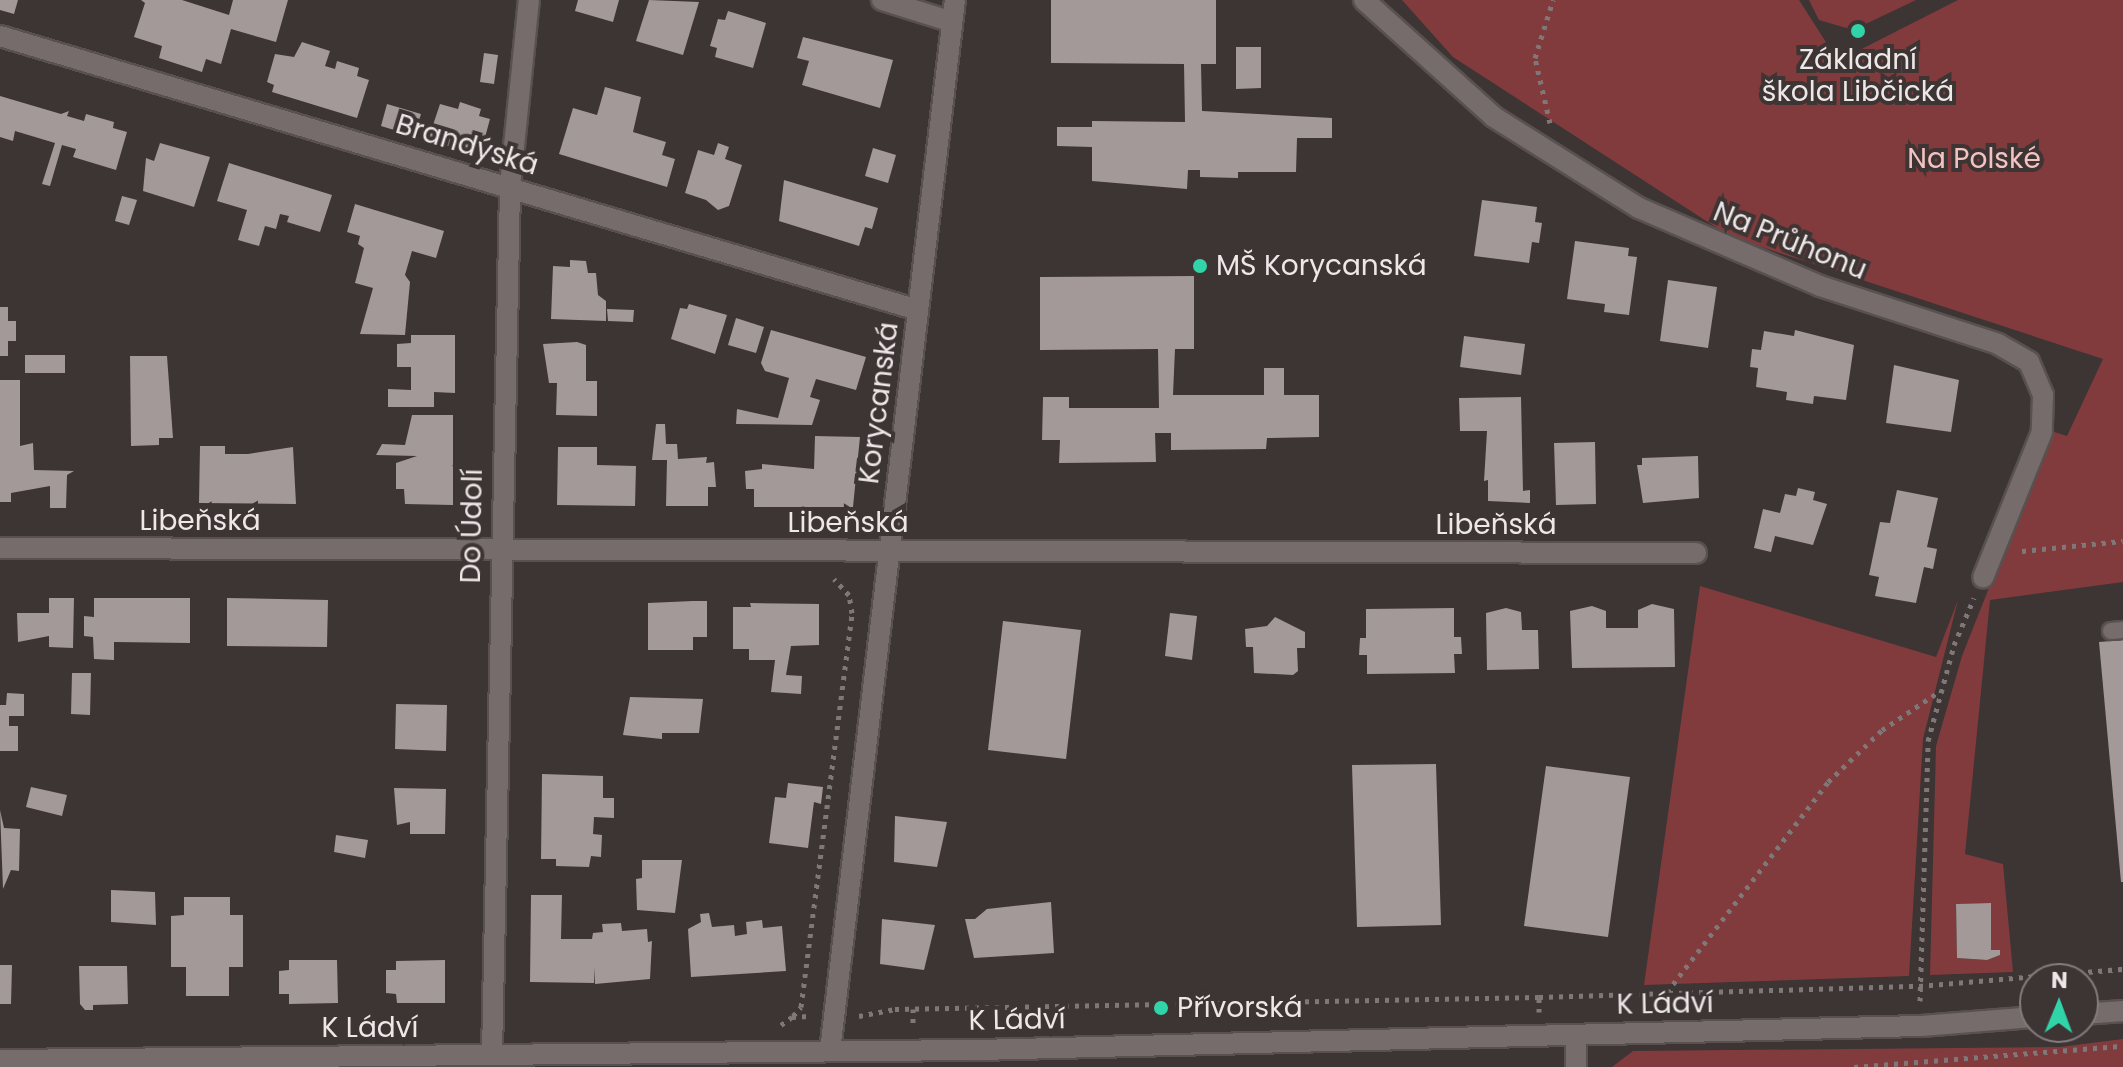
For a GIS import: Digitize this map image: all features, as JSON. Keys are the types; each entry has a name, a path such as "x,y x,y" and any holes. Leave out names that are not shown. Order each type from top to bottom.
{"street":[{"name":"Do Údolí","path":"492,1055 498,549 510,186 529,0"},
{"path":"882,0 952,22"},
{"name":"Korycanská","path":"830,1051 955,0"},
{"name":"Na Průhonu","path":"1364,0 1494,117 1639,208 1820,286 1998,344 2029,362 2043,395 2042,432 1983,578"},
{"name":"Brandýská","path":"0,36 918,310"},
{"name":"Libeňská","path":"0,548 1696,553"},
{"path":"2099,1013 2123,1011"},
{"name":"K Ládví","path":"0,1060 830,1051 978,1058 1538,1036 1922,1026 2019,1018"},
{"path":"1576,1035 1576,1067"}],"path":[{"path":"1553,0 1535,58 1558,158"},
{"path":"1993,554 2123,541"},
{"path":"792,1017 801,1007 852,613 849,595 837,579 823,576"},
{"path":"1922,1026 1919,986 1928,741 1942,690 1983,578"},
{"path":"1667,993 1828,782 1882,730 1942,690"},
{"path":"834,1015 874,1016 913,1009 1919,986 2123,969"},
{"path":"1538,1036 1539,997"},
{"path":"859,1002 874,1016"},
{"path":"913,1009 913,1029"},
{"path":"1854,1067 2123,1046"}],"green space":[{"name":"Na Polské","path":"1402,0 1799,0 1838,61 1958,0 2123,0 2123,582 1990,600 1965,854 2003,864 2013,972 1930,975 1936,746 1962,656 2051,431 2067,436 2103,359 1731,237 1453,57","holes":["1991,903 1991,950 2000,950 2000,955 1986,960 1957,958 1956,904"]},
{"path":"1809,0 1916,0 1853,30 1819,20"},
{"path":"1700,586 1936,657 1958,600 1923,739 1909,976 1644,985"},
{"path":"2123,1039 2123,1067 1612,1067 1633,1051 2060,1047"}],"building":[{"path":"0,0 18,0 14,14 0,10"},
{"path":"141,0 182,0 229,15 233,0 288,0 276,42 231,29 221,64 206,59 202,72 159,58 162,46 134,37 145,3"},
{"path":"578,0 619,0 613,22 575,11"},
{"path":"649,0 699,2 683,55 636,41"},
{"path":"1051,0 1216,0 1216,64 1201,64 1202,111 1332,118 1332,138 1297,138 1296,172 1238,172 1238,178 1200,177 1200,170 1188,170 1187,189 1092,181 1092,147 1057,146 1057,127 1092,127 1092,121 1185,122 1184,64 1051,63"},
{"path":"728,11 766,23 753,68 715,57 717,48 710,46 718,19 725,20"},
{"path":"803,37 893,60 880,108 802,85 809,61 797,58"},
{"path":"302,42 330,51 325,66 335,69 337,61 359,68 357,76 369,80 357,118 272,92 274,85 267,82 275,54 294,57"},
{"path":"1236,47 1261,47 1261,88 1236,89"},
{"path":"484,53 498,55 494,84 480,82"},
{"path":"605,87 641,97 633,132 666,142 662,155 675,159 667,187 559,154 573,108 597,115"},
{"path":"0,96 61,114 69,111 67,116 84,121 86,114 114,122 113,128 127,132 116,170 73,157 76,149 62,145 50,186 42,184 55,143 15,131 13,141 0,137"},
{"path":"460,102 481,109 479,116 490,119 480,156 428,140 440,104 458,109"},
{"path":"387,104 421,114 414,136 381,126"},
{"path":"160,143 210,157 194,207 143,191 146,158 154,161"},
{"path":"718,143 729,147 725,159 742,165 729,206 718,210 706,200 685,193 698,150 714,155"},
{"path":"873,148 896,155 888,183 865,176"},
{"path":"229,163 332,195 320,232 287,222 289,216 280,214 276,229 265,226 259,246 238,240 247,210 217,201"},
{"path":"784,180 878,208 872,229 865,227 859,246 779,221"},
{"path":"122,196 137,200 129,225 115,221"},
{"path":"1482,200 1537,207 1535,222 1542,223 1539,243 1532,242 1529,263 1474,256"},
{"path":"355,204 444,231 436,258 412,251 405,275 410,282 405,335 360,334 373,288 355,283 364,248 358,244 360,236 347,232"},
{"path":"1575,241 1629,248 1628,256 1637,257 1629,315 1604,312 1605,304 1567,299"},
{"path":"570,260 586,261 588,273 596,273 598,295 606,301 606,321 551,319 553,266 570,267"},
{"path":"1194,276 1194,349 1175,349 1173,395 1264,395 1264,368 1284,368 1284,395 1319,395 1319,437 1267,438 1266,449 1171,450 1171,433 1155,433 1156,462 1059,463 1060,440 1042,440 1043,397 1069,397 1069,408 1159,408 1158,349 1040,350 1040,277"},
{"path":"1668,280 1717,287 1708,348 1660,341"},
{"path":"689,304 727,315 715,354 671,339 680,308 687,309"},
{"path":"0,307 8,307 8,321 16,321 16,341 8,341 8,356 0,356"},
{"path":"607,309 634,310 633,322 608,321"},
{"path":"736,318 764,327 756,353 728,345"},
{"path":"771,330 866,357 856,390 816,379 810,397 820,400 812,425 736,424 737,409 778,418 789,378 765,371 761,363"},
{"path":"1795,330 1854,345 1846,400 1814,396 1813,404 1786,400 1787,392 1756,387 1758,368 1750,367 1752,349 1761,350 1764,331 1794,336"},
{"path":"411,335 455,335 455,393 434,392 434,407 388,407 388,389 411,390 411,367 397,367 397,344 411,343"},
{"path":"1464,336 1525,344 1521,375 1460,367"},
{"path":"577,342 586,345 586,381 597,381 597,416 556,415 557,383 549,383 543,344"},
{"path":"25,355 65,355 65,373 25,373"},
{"path":"130,356 167,356 173,438 159,438 159,445 131,446"},
{"path":"1894,365 1959,380 1951,432 1886,423"},
{"path":"0,380 20,380 20,446 33,443 34,470 74,471 67,475 66,508 50,508 50,486 11,493 11,502 0,502"},
{"path":"1521,397 1523,491 1530,490 1530,503 1488,501 1488,480 1484,481 1487,431 1460,431 1459,398"},
{"path":"412,415 453,415 453,505 405,504 404,489 396,489 396,463 417,456 376,455 382,444 405,445"},
{"path":"656,424 665,424 666,444 677,444 678,459 707,457 706,463 714,462 716,487 708,487 708,506 666,506 667,460 652,460"},
{"path":"815,436 860,437 853,507 754,507 754,489 746,489 745,471 762,469 762,464 814,469"},
{"path":"1595,442 1596,504 1556,505 1554,443"},
{"path":"200,446 225,446 225,454 293,447 296,504 199,503"},
{"path":"558,447 597,447 597,465 636,466 635,506 557,505"},
{"path":"1698,456 1699,498 1643,503 1637,465 1642,465 1642,458"},
{"path":"1798,488 1815,492 1813,500 1827,504 1813,545 1775,536 1771,552 1754,548 1763,509 1780,513 1785,494 1796,496"},
{"path":"1897,490 1938,498 1927,547 1937,549 1933,569 1924,567 1916,603 1875,596 1879,577 1869,575 1880,522 1890,523"},
{"path":"49,598 74,598 73,648 49,647 49,636 18,642 17,613 49,613"},
{"path":"94,598 190,598 190,643 114,642 114,660 94,659 93,637 84,636 84,616 94,617"},
{"path":"227,598 328,600 327,647 227,646"},
{"path":"707,601 707,637 693,637 693,650 648,650 648,603"},
{"path":"750,603 819,604 819,645 791,646 786,675 802,676 801,694 771,692 775,660 749,660 749,649 733,649 733,607 751,607"},
{"path":"1652,604 1674,609 1675,667 1572,668 1570,611 1592,606 1606,611 1606,628 1638,628 1638,610"},
{"path":"1454,608 1454,637 1461,637 1462,654 1454,654 1455,673 1367,674 1367,655 1359,655 1360,638 1366,638 1366,609"},
{"path":"1506,608 1521,612 1522,630 1538,630 1539,669 1487,670 1486,613"},
{"path":"1170,613 1197,616 1192,660 1165,656"},
{"path":"1275,617 1305,632 1305,648 1297,648 1298,671 1293,675 1254,673 1253,647 1246,647 1245,629 1267,626"},
{"path":"1003,621 1081,630 1066,759 988,750"},
{"path":"2123,640 2123,882 2121,882 2099,642"},
{"path":"72,673 91,673 90,715 71,714"},
{"path":"7,693 24,694 24,716 9,716 9,726 18,726 18,751 0,751 0,705 6,705"},
{"path":"630,697 703,699 699,733 662,733 662,739 623,735"},
{"path":"396,704 447,705 446,751 395,749"},
{"path":"1436,764 1441,925 1357,927 1352,765"},
{"path":"1546,766 1630,777 1608,937 1524,926"},
{"path":"542,774 603,776 603,798 614,798 614,818 594,817 593,834 602,835 601,857 591,856 589,867 556,866 556,859 541,859"},
{"path":"788,783 823,787 821,804 814,802 808,848 769,843 775,797 786,798"},
{"path":"31,787 67,795 62,816 26,807"},
{"path":"394,788 446,789 445,834 410,834 410,822 397,825"},
{"path":"0,810 4,828 20,829 19,871 11,870 3,889"},
{"path":"895,816 947,822 937,867 894,862"},
{"path":"336,835 368,840 365,858 334,852"},
{"path":"642,860 682,860 675,913 637,910 636,879 642,878"},
{"path":"111,890 155,892 156,925 111,922"},
{"path":"531,895 562,895 561,939 592,939 593,933 603,932 602,924 621,923 622,931 647,929 648,942 652,941 650,979 595,984 594,967 594,983 530,982"},
{"path":"184,897 230,897 230,915 243,915 243,967 229,967 229,996 186,996 186,967 171,967 171,916 184,915"},
{"path":"1051,902 1054,953 974,958 965,919 975,919 987,909"},
{"path":"1991,903 1991,950 2000,950 2000,955 1987,960 1957,958 1956,904"},
{"path":"709,913 712,927 734,925 735,936 747,934 746,922 762,920 763,928 782,926 786,971 691,977 688,929 701,922 700,914"},
{"path":"882,919 935,925 924,970 880,964"},
{"path":"289,960 337,960 338,1003 289,1004 289,994 279,994 279,971 289,970"},
{"path":"445,960 445,1003 397,1003 396,994 386,993 386,970 396,970 396,961"},
{"path":"0,965 12,965 11,1004 0,1004"},
{"path":"79,966 127,966 128,1004 93,1005 93,1010 85,1010 80,1004"}],"place":[{"name":"Základní škola Libčická","path":"1858,31"},
{"name":"MŠ Korycanská","path":"1200,266"},
{"name":"Přívorská","path":"1161,1008"}]}
